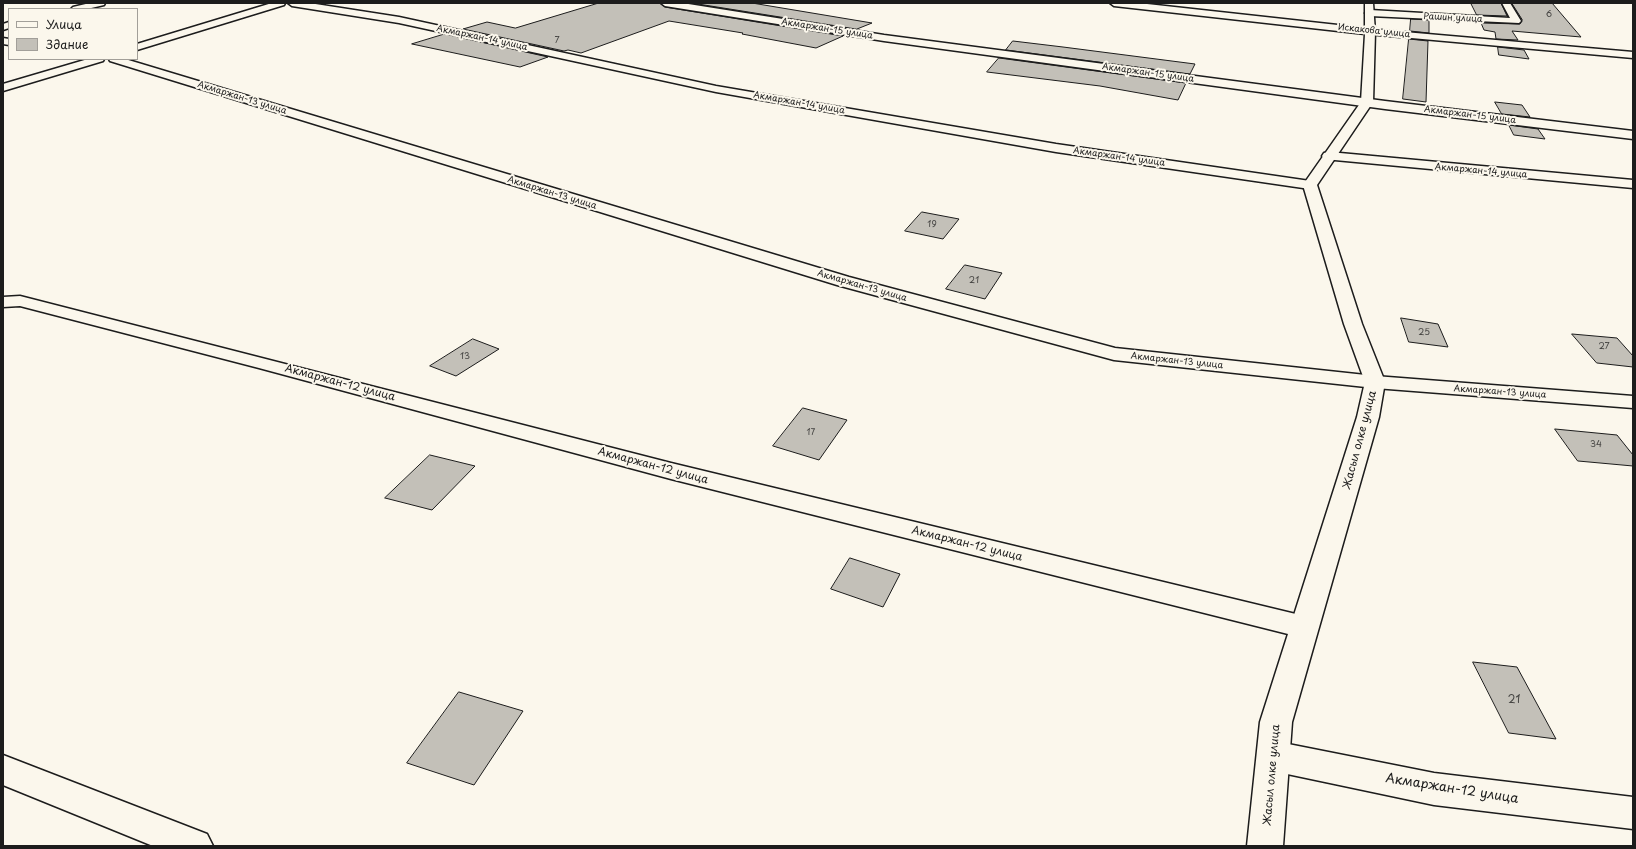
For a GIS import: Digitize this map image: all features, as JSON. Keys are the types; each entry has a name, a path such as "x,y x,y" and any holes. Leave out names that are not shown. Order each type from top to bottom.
{"street":[{"path":"80,8 100,3"},
{"path":"138,47 281,3"},
{"name":"Акмаржан-14 улица","path":"292,3 400,20 724,90 1056,148 1310,185"},
{"name":"Акмаржан-15 улица","path":"665,3 884,38 1367,102 1633,135"},
{"name":"Искакова улица","path":"1114,3 1370,16 1633,55"},
{"name":"Рашин улица","path":"1370,16 1516,21 1506,3"},
{"path":"1310,185 1367,102 1370,16"},
{"path":"3,88 96,60"},
{"name":"Акмаржан-13 улица","path":"117,60 842,282 1114,354 1375,382 1633,402"},
{"name":"Акмаржан-14 улица","path":"1330,156 1633,184"},
{"name":"Жасыл олке улица","path":"1265,846 1276,722 1368,417 1375,382 1353,324 1310,185"},
{"name":"Акмаржан-12 улица","path":"3,302 20,301 671,471 1304,628"},
{"name":"Акмаржан-12 улица","path":"1273,756 1434,789 1633,813"},
{"path":"3,770 195,846"}],"building":[{"path":"599,3 660,3 665,7 843,36 816,48 742,34 743,33 669,21 581,53 568,50 564,51 463,29 487,22 515,28"},
{"path":"692,3 752,3 872,23 857,29"},
{"path":"1471,3 1501,3 1507,16 1477,15"},
{"path":"1512,3 1552,3 1581,37 1512,31 1518,40 1496,39 1495,32 1484,30 1481,23 1520,24 1522,20"},
{"path":"1411,19 1429,20 1429,33 1410,31"},
{"path":"445,34 548,57 520,67 412,44"},
{"path":"1409,39 1428,41 1426,102 1403,99"},
{"path":"1013,41 1195,64 1190,74 1006,50"},
{"path":"1498,47 1524,50 1529,59 1499,55"},
{"path":"999,58 1186,83 1178,100 1100,86 987,72"},
{"path":"1495,102 1522,105 1530,117 1502,114"},
{"path":"1509,125 1538,129 1545,139 1514,135"},
{"path":"922,212 959,219 943,239 905,231"},
{"path":"965,265 1002,273 985,299 946,289"},
{"path":"1401,318 1438,324 1448,347 1409,342"},
{"path":"1572,334 1617,338 1633,356 1633,367 1597,363"},
{"path":"473,339 499,349 456,376 430,366"},
{"path":"803,408 847,420 819,460 773,446"},
{"path":"1555,429 1617,435 1633,455 1633,466 1578,461"},
{"path":"430,455 475,466 432,510 385,498"},
{"path":"850,558 900,574 883,607 831,589"},
{"path":"1473,662 1517,667 1556,739 1509,733"},
{"path":"459,692 523,711 474,785 407,763"}]}
